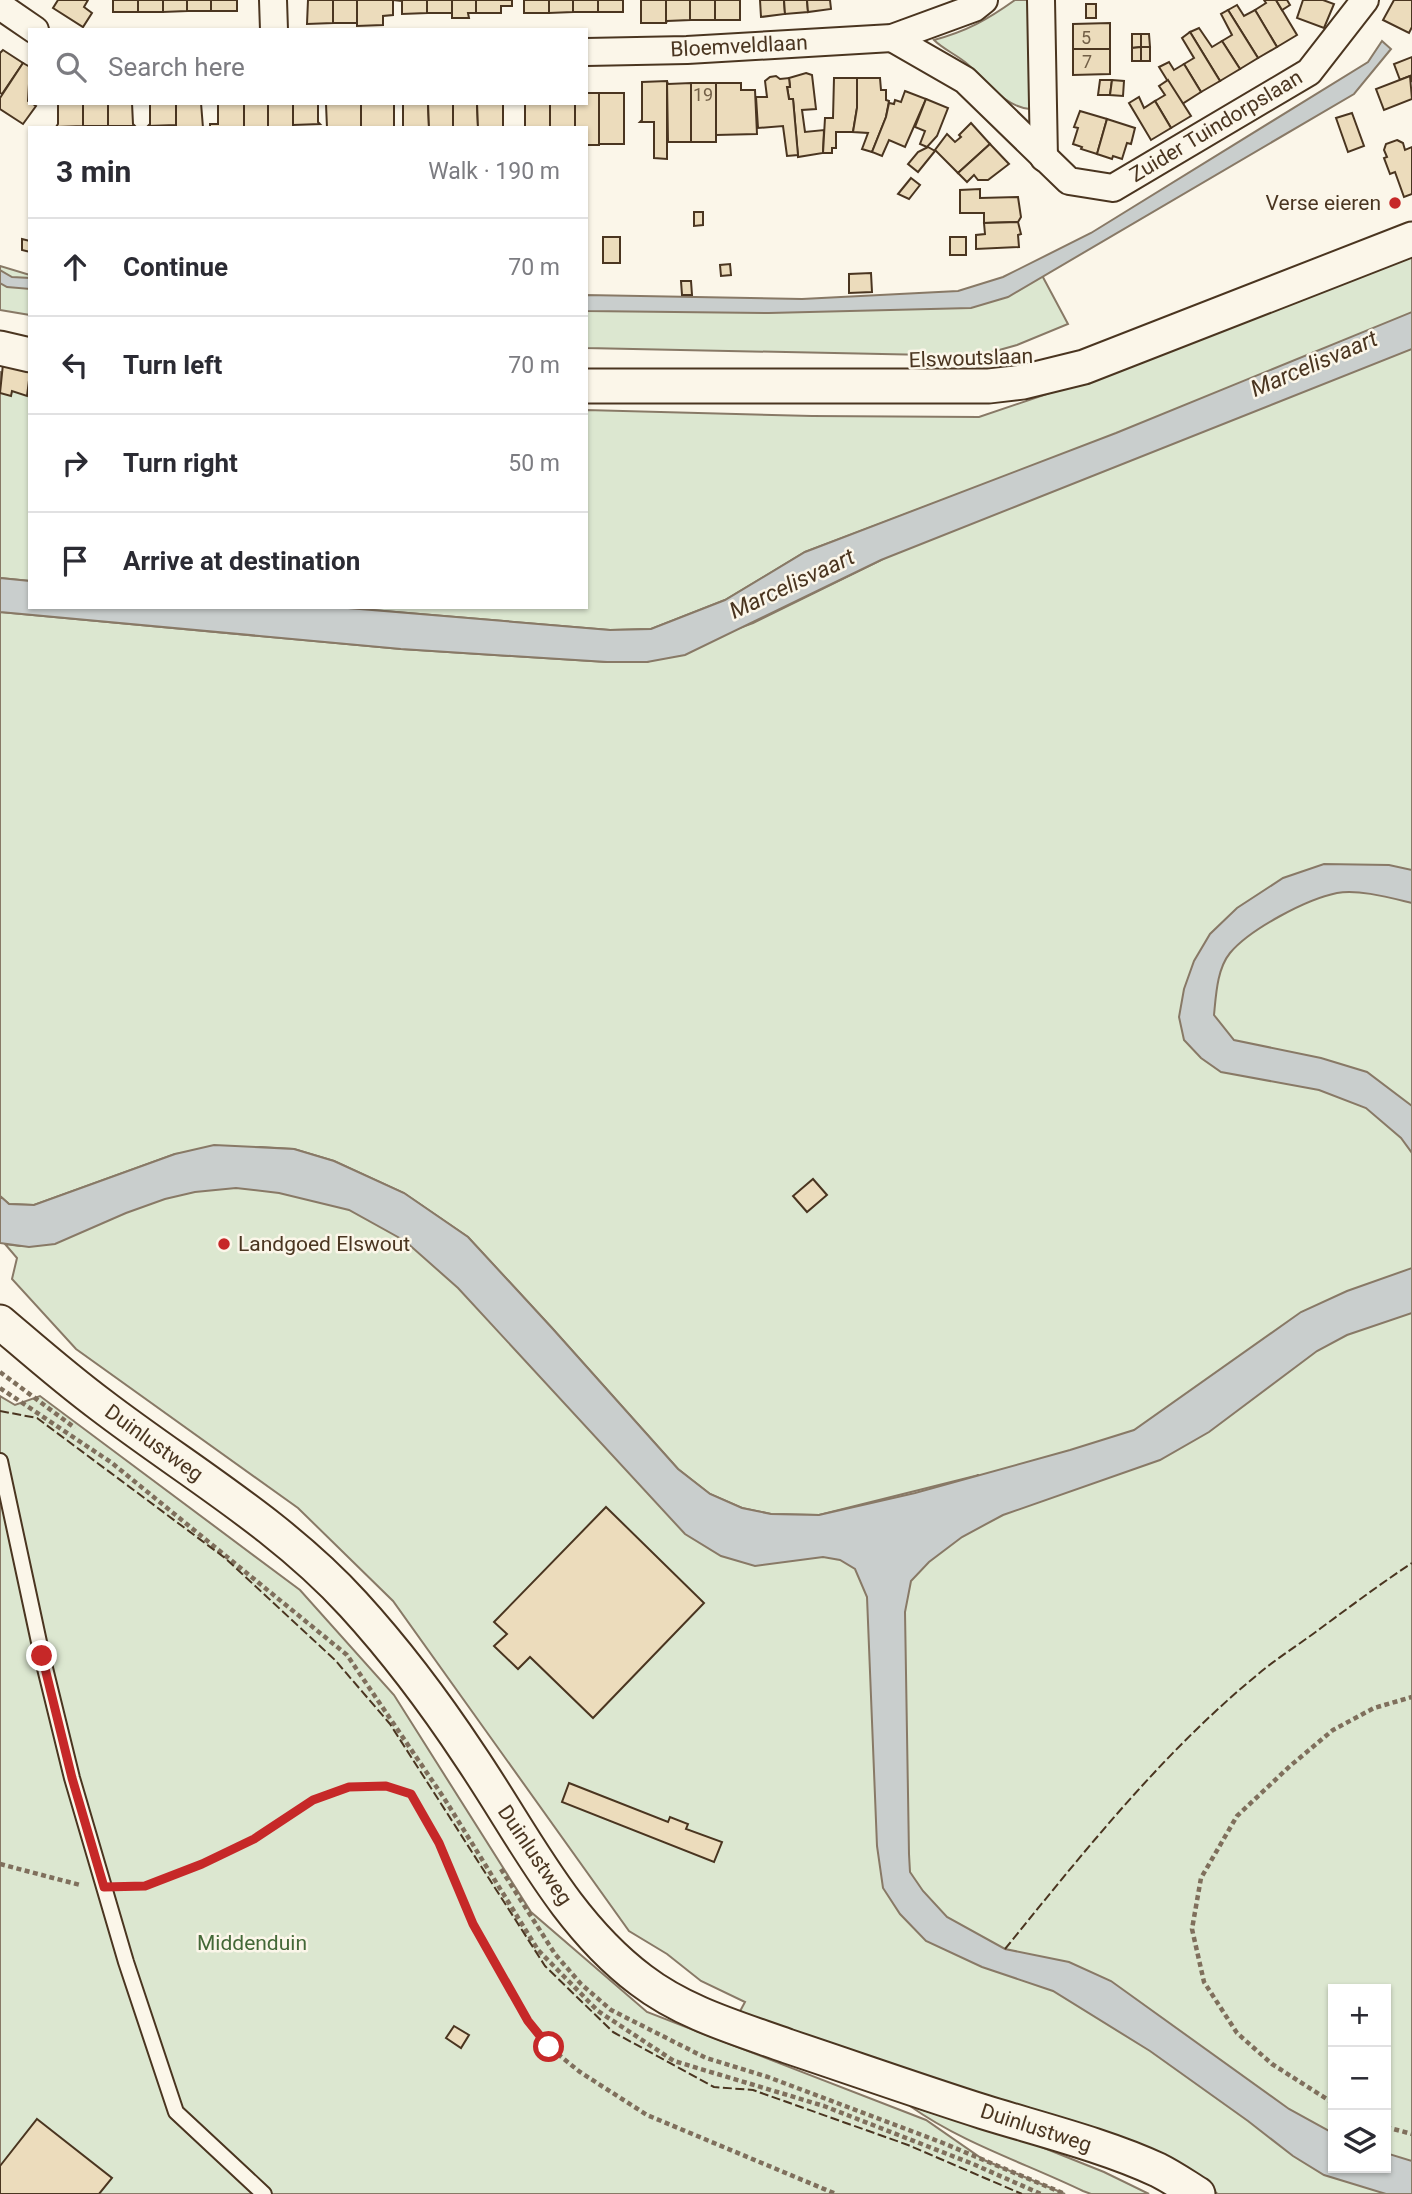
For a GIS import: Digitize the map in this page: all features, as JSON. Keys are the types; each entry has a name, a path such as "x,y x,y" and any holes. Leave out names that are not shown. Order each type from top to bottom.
{"street":[{"path":"273,0 274,28"},
{"name":"Bloemveldlaan","path":"588,52 687,50 892,38 974,8 984,0"},
{"path":"1041,0 1044,158"},
{"name":"Zuider Tuindorpslaan","path":"1044,158 1069,181 1113,188 1309,72 1365,0"},
{"path":"0,6 32,28"},
{"path":"892,38 965,80 1044,158"},
{"name":"Elswoutslaan","path":"588,386 989,386 1023,382 1084,367 1412,239"},
{"path":"0,348 28,355"},
{"name":"Duinlustweg","path":"0,1323 100,1404 253,1514 351,1602 397,1655 439,1712 471,1757 527,1847 579,1920 610,1954 643,1981 685,2008 729,2025 907,2087 1111,2152 1158,2170 1198,2194"}],"lane":[{"path":"0,1461 42,1656 72,1778 126,1962 176,2112 264,2194"}],"path":[{"path":"1328,2100 1272,2064 1237,2033 1204,1982 1192,1929 1202,1878 1237,1816 1290,1766 1333,1730 1374,1708 1412,1697"},
{"path":"0,1864 71,1884 104,1887 145,1886 202,1864 254,1839 313,1800 349,1787 386,1786 411,1794 439,1843 473,1924 528,2021 549,2047 580,2072 647,2115 836,2194"},
{"path":"1391,2128 1412,2134"}],"green space":[{"path":"1015,0 1033,0 1036,99 1030,109 1011,103 965,62 934,40 976,24"},
{"path":"1412,254 1412,2194 1218,2194 1167,2159 1035,2111 738,2015 745,2002 701,1981 667,1954 629,1931 393,1601 298,1508 76,1349 12,1279 17,1258 5,1244 20,1246 204,1164 368,1202 445,1256 704,1532 845,1537 979,1475 819,1515 771,1514 742,1508 710,1494 678,1469 468,1237 404,1193 334,1161 294,1149 260,1147 175,1154 34,1205 9,1204 0,1196 0,612 401,649 607,662 647,662 753,623 881,560 1057,457 805,552 725,600 651,629 610,630 360,609 588,609 588,410 979,417 1144,361"},
{"path":"0,266 28,274 28,315 0,310"},
{"path":"1037,266 1068,324 1017,345 978,356 588,348 588,298 793,304 969,294"},
{"path":"0,372 28,378 28,581 0,578"},
{"name":"Middenduin","path":"0,1396 15,1405 40,1396 300,1590 394,1695 531,1912 647,2012 926,2120 984,2160 1065,2194 0,2194"},
{"path":"910,2106 1034,2144 1104,2172 1149,2194 1091,2194 972,2142"}],"water":[{"path":"1382,41 1391,49 1354,94 1008,297 971,308 769,313 588,311 588,295 802,299 958,291 1003,277 1091,233 1368,62"},
{"path":"0,270 12,277 28,278 28,289 7,287 0,283"},
{"name":"Marcelisvaart","path":"1412,312 1412,349 881,560 685,655 647,662 607,662 401,649 0,612 0,578 28,581 28,609 360,609 610,630 651,629 725,600 805,552 1116,433"},
{"path":"1324,864 1389,865 1412,870 1412,903 1346,892 1325,896 1280,916 1251,934 1226,959 1218,982 1214,1015 1234,1040 1321,1058 1367,1072 1412,1106 1412,1153 1401,1138 1366,1108 1319,1090 1221,1072 1201,1058 1184,1040 1179,1017 1184,989 1194,961 1210,934 1237,908 1283,878"},
{"path":"214,1145 294,1149 334,1161 404,1193 468,1237 678,1469 710,1494 742,1508 771,1514 819,1515 915,1493 1134,1430 1301,1312 1347,1291 1412,1268 1412,1313 1347,1335 1317,1351 1209,1432 1160,1460 1003,1515 962,1537 929,1562 911,1581 905,1612 910,1872 923,1891 947,1917 1005,1949 1069,1962 1111,1981 1289,2109 1328,2130 1328,2173 1391,2173 1391,2155 1412,2161 1412,2194 1386,2194 1324,2175 1293,2156 1150,2051 1053,1991 982,1967 926,1941 900,1914 883,1888 877,1846 867,1597 855,1569 840,1560 823,1557 755,1566 721,1556 685,1534 458,1288 405,1241 349,1210 279,1193 236,1188 195,1192 165,1199 55,1244 29,1247 0,1243 0,1196 9,1204 34,1205 175,1154"}],"building":[{"path":"58,0 88,0 84,7 92,13 83,27 53,8"},
{"path":"113,0 138,0 138,12 113,12"},
{"path":"138,0 163,0 163,12 138,12"},
{"path":"163,0 187,0 187,11 163,12"},
{"path":"187,0 211,0 211,11 187,11"},
{"path":"211,0 237,0 237,11 211,11"},
{"path":"308,0 333,0 333,23 307,24"},
{"path":"333,0 357,0 357,23 333,23"},
{"path":"357,0 393,0 393,15 383,16 383,25 357,26"},
{"path":"393,0 427,0 427,13 402,14 402,1"},
{"path":"427,0 452,0 452,13 427,13"},
{"path":"452,0 476,0 476,13 468,13 469,18 452,18"},
{"path":"476,0 512,0 512,6 501,6 501,13 476,13"},
{"path":"524,0 549,0 549,13 524,13"},
{"path":"549,0 573,0 573,12 549,13"},
{"path":"573,0 598,0 598,12 573,12"},
{"path":"598,0 623,0 623,12 598,12"},
{"path":"641,0 666,0 666,23 641,23"},
{"path":"666,0 690,0 690,20 666,23"},
{"path":"690,0 715,0 715,20 690,20"},
{"path":"715,0 740,0 740,20 715,20"},
{"path":"760,0 784,0 785,14 761,17"},
{"path":"784,0 807,0 808,12 785,14"},
{"path":"807,0 830,0 831,9 808,12"},
{"path":"1264,0 1276,0 1297,35 1277,47 1255,10 1266,3"},
{"path":"1276,0 1287,0 1290,5 1282,10"},
{"path":"1303,0 1323,0 1334,4 1324,28 1297,18"},
{"path":"1394,0 1412,0 1412,27 1409,33 1383,20"},
{"path":"1086,4 1096,4 1096,18 1086,18"},
{"path":"1237,5 1244,16 1255,10 1277,47 1258,58 1228,10"},
{"path":"1228,10 1258,58 1240,69 1222,41 1232,35 1221,14"},
{"path":"1110,23 1110,49 1073,49 1073,24"},
{"path":"1199,28 1212,47 1222,41 1240,69 1220,81 1190,32"},
{"path":"1190,32 1220,81 1201,92 1184,64 1194,58 1182,38"},
{"path":"1132,34 1141,34 1141,47 1132,48"},
{"path":"1141,34 1149,34 1150,47 1141,47"},
{"path":"1141,47 1141,61 1132,61 1132,48"},
{"path":"1141,47 1150,47 1150,61 1141,61"},
{"path":"1073,49 1110,49 1110,74 1073,75"},
{"path":"3,50 23,63 2,94 0,53"},
{"path":"1412,57 1412,82 1410,76 1400,80 1394,64"},
{"path":"1169,62 1174,70 1184,64 1201,92 1182,104 1159,67"},
{"path":"23,63 28,66 28,105 36,106 23,124 0,109 0,98"},
{"path":"806,73 812,75 816,109 802,110 805,132 824,130 823,153 798,157 793,99 789,99 787,87 790,87 789,78"},
{"path":"776,76 780,79 789,78 790,87 787,87 789,99 793,99 798,155 787,156 783,126 758,128 756,97 767,97 765,81"},
{"path":"1410,76 1412,99 1384,110 1376,89"},
{"path":"834,78 857,78 857,108 853,132 836,132 836,148 832,148 832,153 823,153 825,118 833,118"},
{"path":"857,78 880,78 881,90 886,90 886,100 889,101 886,117 872,152 862,149 868,133 853,132 857,108"},
{"path":"1100,80 1112,80 1110,95 1098,95"},
{"path":"1112,80 1124,81 1123,96 1110,95"},
{"path":"1168,80 1191,116 1171,128 1155,101 1165,95 1159,86"},
{"path":"667,81 667,159 654,158 654,122 640,122 642,82"},
{"path":"667,81 668,84 691,83 691,142 668,142"},
{"path":"691,83 716,83 716,142 691,142"},
{"path":"716,83 741,83 741,90 755,90 757,134 716,135"},
{"path":"905,91 926,99 905,147 889,140 882,156 872,152 889,103 894,104 895,100 901,102"},
{"path":"588,93 599,93 599,145 588,145 588,126 575,126 575,105 588,105"},
{"path":"599,93 624,93 624,144 599,144"},
{"path":"1139,97 1144,108 1155,101 1171,128 1151,140 1129,103"},
{"path":"926,99 948,108 937,136 927,147 920,144 925,131 915,127"},
{"path":"58,105 83,105 83,126 57,126"},
{"path":"83,105 108,105 108,126 83,126"},
{"path":"108,105 132,105 135,126 108,126"},
{"path":"150,105 176,105 176,125 148,126"},
{"path":"176,105 201,105 203,126 176,126"},
{"path":"218,105 244,105 244,126 210,126 218,124"},
{"path":"244,105 268,105 268,126 244,126"},
{"path":"268,105 293,105 293,126 268,126"},
{"path":"293,105 318,105 320,124 293,125"},
{"path":"326,105 361,105 361,126 327,126"},
{"path":"361,105 394,105 394,126 361,126"},
{"path":"403,105 428,105 429,126 403,126"},
{"path":"428,105 453,105 453,126 429,126"},
{"path":"453,105 477,105 478,126 453,126"},
{"path":"477,105 503,105 503,126 478,126"},
{"path":"525,105 550,105 550,126 525,126"},
{"path":"550,105 575,105 575,126 550,126"},
{"path":"1080,111 1107,119 1097,154 1073,144 1078,128 1074,127"},
{"path":"1352,113 1364,146 1348,152 1336,118"},
{"path":"1107,119 1135,128 1131,144 1127,143 1122,159 1097,154"},
{"path":"971,123 990,144 958,173 935,150 947,134 955,142"},
{"path":"1397,140 1403,143 1405,150 1412,147 1412,194 1404,197 1395,172 1390,174 1384,158 1387,157 1384,150 1386,144"},
{"path":"990,144 1009,164 988,180 978,180 974,175 967,182 958,173"},
{"path":"928,147 935,151 918,172 908,164 918,152"},
{"path":"911,178 920,185 909,199 898,194"},
{"path":"980,189 980,198 1018,197 1021,217 1018,222 984,223 984,213 960,213 960,190"},
{"path":"694,212 703,212 703,225 694,226"},
{"path":"1018,222 1021,234 1018,235 1019,247 976,249 976,235 985,234 984,223"},
{"path":"603,237 620,237 620,263 603,263"},
{"path":"950,237 966,237 966,255 950,255"},
{"path":"22,239 28,240 28,252 22,250"},
{"path":"730,264 731,275 721,276 720,265"},
{"path":"871,273 872,292 849,293 849,274"},
{"path":"681,281 691,281 692,295 682,295"},
{"path":"3,364 28,371 27,396 12,391 11,396 0,393"},
{"path":"813,1179 827,1195 807,1212 793,1196"},
{"path":"606,1507 704,1603 593,1718 530,1657 518,1669 494,1646 507,1634 494,1622"},
{"path":"569,1783 668,1822 670,1817 688,1824 686,1829 722,1842 714,1862 562,1802"},
{"path":"454,2026 469,2035 461,2048 446,2038"},
{"path":"37,2119 112,2178 99,2194 0,2194 0,2166"}],"fence":[{"path":"0,1411 37,1418 225,1558 335,1660 390,1724 545,1966 613,2032 714,2087 753,2090 908,2145 1022,2194"},
{"path":"1005,1949 1124,1806 1188,1738 1272,1663 1412,1563"}],"place":[{"name":"Verse eieren","path":"1395,203"},
{"name":"Landgoed Elswout","path":"224,1244"}],"route":[{"path":"42,1656 72,1778 104,1887 145,1886 202,1864 254,1839 313,1800 349,1787 386,1786 411,1794 439,1843 473,1924 528,2021 549,2047"}]}
